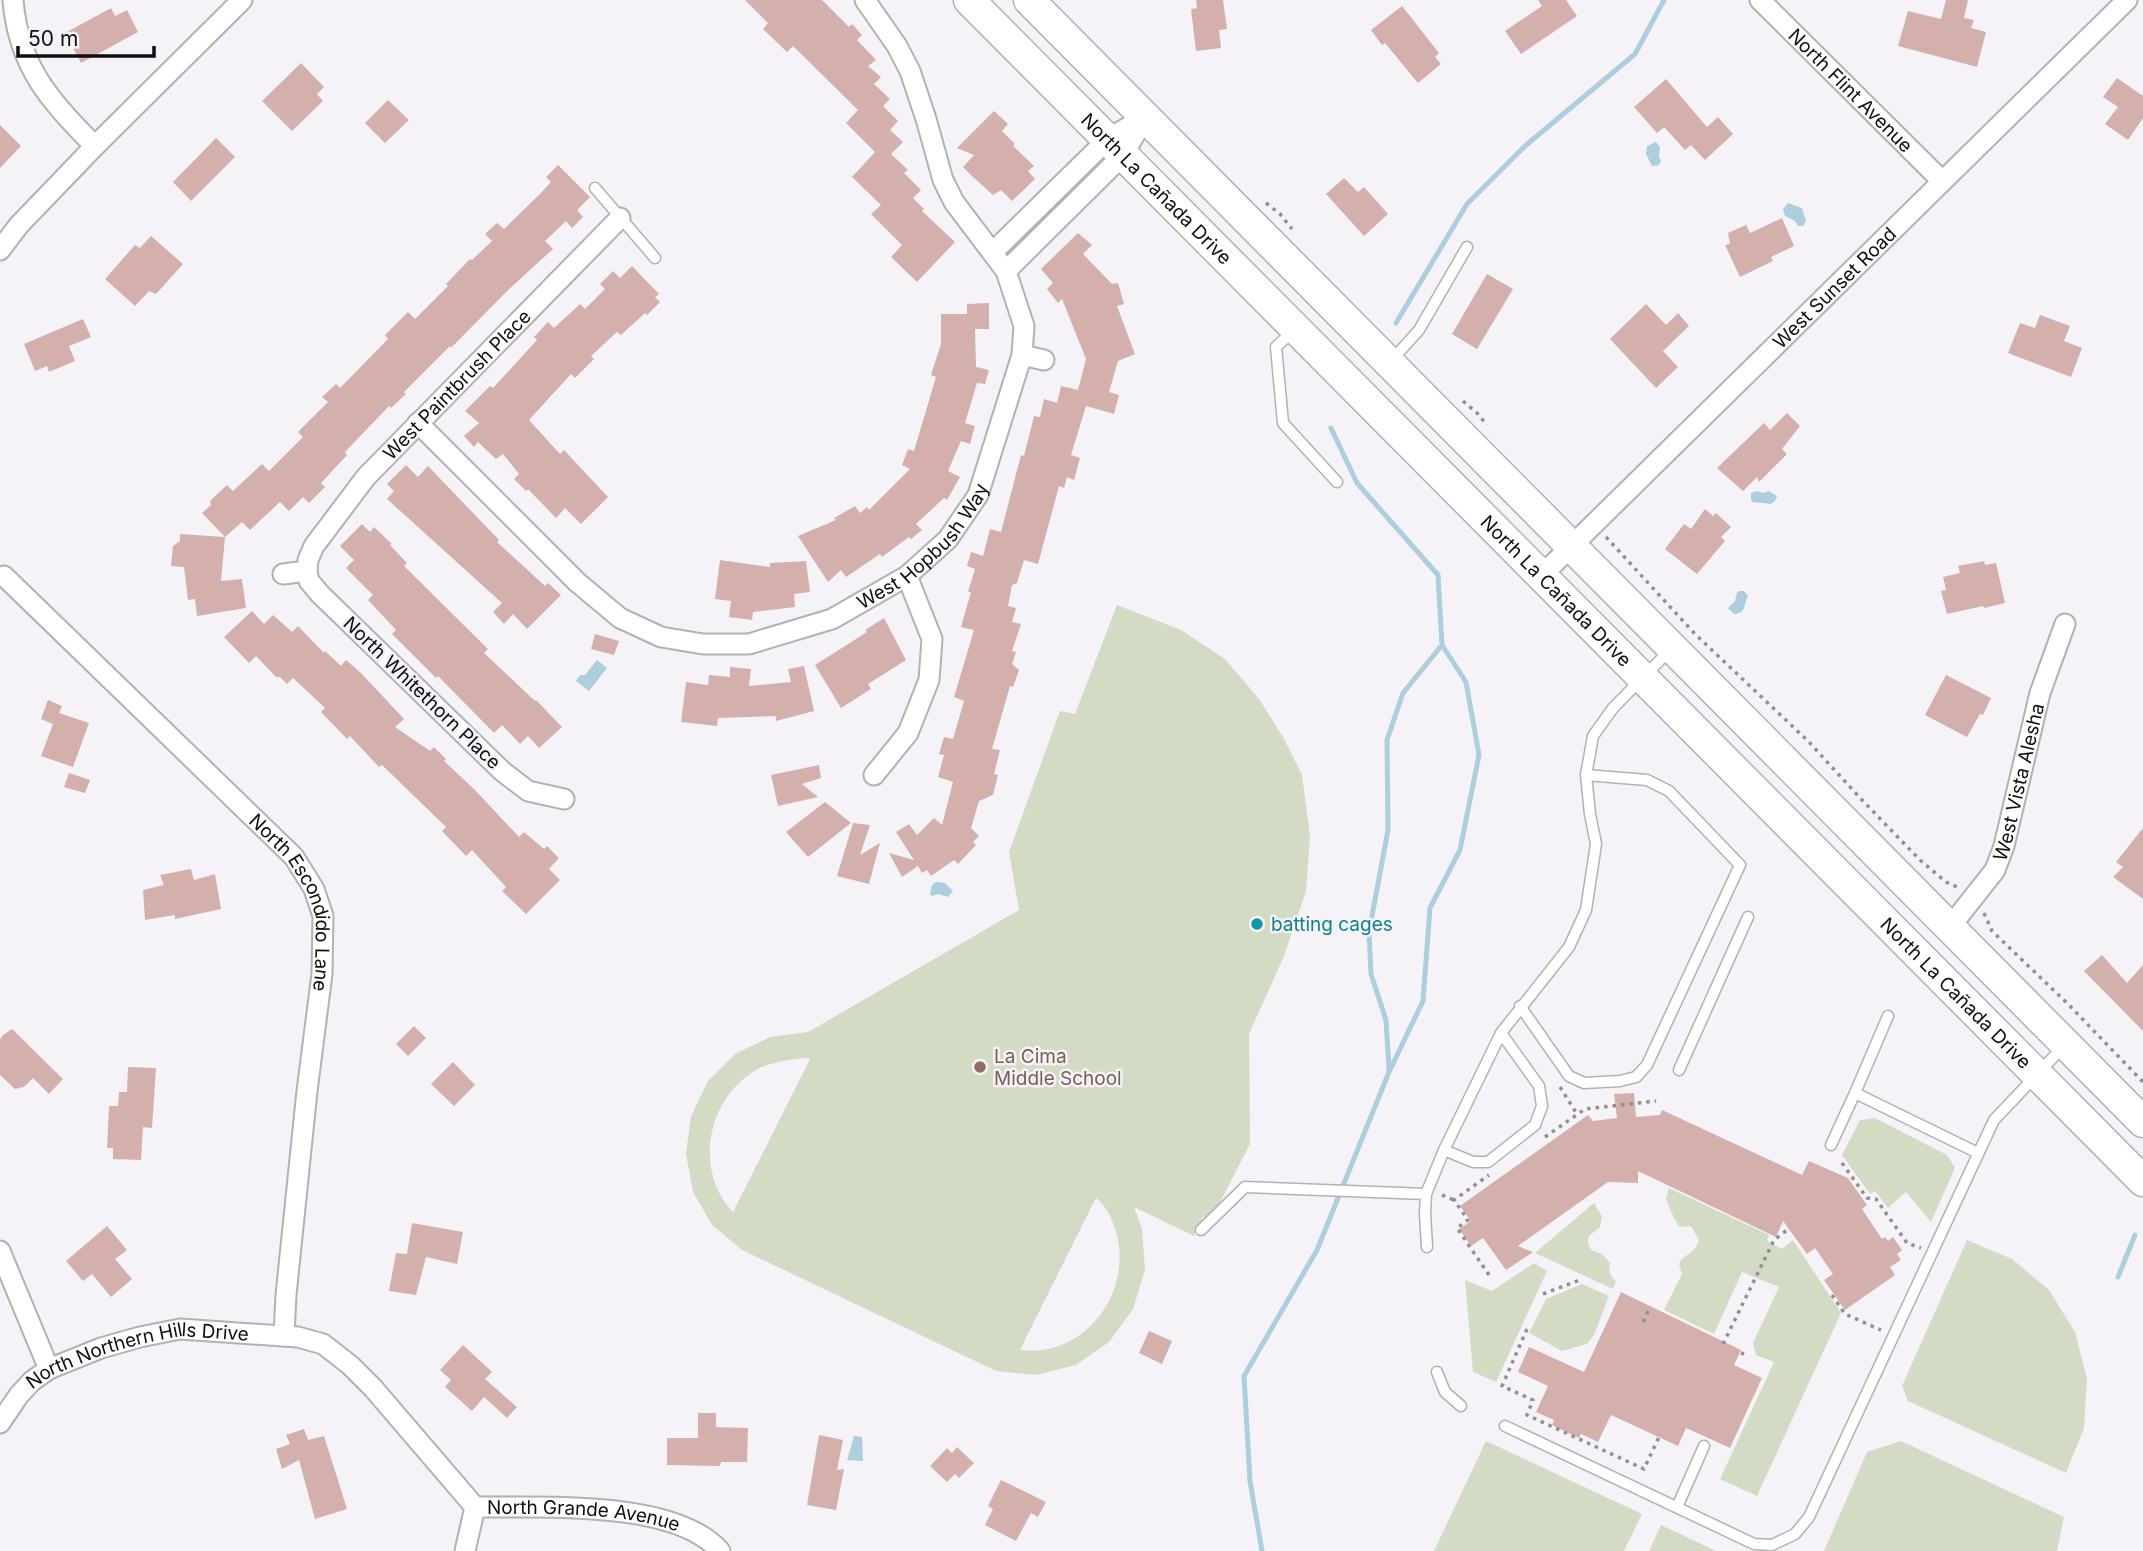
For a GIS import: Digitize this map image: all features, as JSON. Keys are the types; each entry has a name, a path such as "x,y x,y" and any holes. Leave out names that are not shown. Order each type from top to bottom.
{"main road":[{"name":"North La Cañada Drive","path":"969,0 2143,1181"},
{"path":"1029,0 2143,1122"}],"street":[{"path":"13,0 15,22 34,75 66,118 95,146"},
{"path":"0,250 19,225 95,146 242,0"},
{"name":"West Hopbush Way","path":"418,423 577,582 620,618 662,637 703,645 749,644 832,619 907,576 948,539 978,495 1021,355 1024,326 1006,271 954,202 943,180 910,71 898,46 865,0"},
{"name":"North Flint Avenue","path":"1759,0 1942,181"},
{"name":"West Sunset Road","path":"1542,575 2127,0"},
{"path":"1006,271 1145,117"},
{"path":"993,252 1116,147"},
{"name":"West Paintbrush Place","path":"307,565 314,546 366,477 620,218"},
{"path":"1021,355 1044,360"},
{"path":"283,573 307,565"},
{"name":"North Whitethorn Place","path":"307,565 309,581 320,594 502,771 528,791 564,799"},
{"name":"North Escondido Lane","path":"4,576 294,857 314,889 323,916 322,974 286,1295 291,1337"},
{"path":"874,775 908,733 929,680 932,639 907,576"},
{"name":"West Vista Alesha","path":"1950,927 1995,870 2004,846 2040,693 2064,624"},
{"path":"0,1251 49,1369"},
{"name":"North Northern Hills Drive","path":"0,1423 19,1395 49,1369 140,1337 180,1329 291,1337"},
{"name":"North Grande Avenue","path":"291,1337 323,1344 351,1365 475,1507 596,1509 663,1518 710,1540 720,1551"},
{"path":"465,1551 475,1507"}],"lane":[{"path":"595,188 655,258"},
{"path":"1389,362 1419,330 1467,247"},
{"path":"1296,328 1276,347 1283,423 1337,482"},
{"path":"1427,1247 1426,1194 1444,1150 1501,1033 1569,947 1586,910 1596,844 1586,775 1593,736 1613,708 1672,649"},
{"path":"1520,1006 1569,1076 1584,1083 1620,1081 1636,1077 1647,1065 1740,865 1669,791 1647,780 1586,775"},
{"path":"1679,1070 1748,917"},
{"path":"1831,1145 1888,1016"},
{"path":"1444,1150 1473,1162 1488,1162 1535,1125 1542,1106 1539,1086 1501,1033"},
{"path":"1505,1426 1754,1544 1772,1545 1794,1534 1809,1517 1994,1120 2066,1044"},
{"path":"1855,1093 1978,1153"},
{"path":"1201,1230 1245,1187 1426,1194"},
{"path":"1437,1371 1445,1392 1461,1406"},
{"path":"1677,1507 1704,1446"}],"path":[{"path":"1594,523 1695,634 1808,741 1920,860 1946,882 1961,889 1985,914 1992,931 2068,1004 2143,1082"},
{"path":"1559,1086 1577,1114"},
{"path":"1625,1097 1626,1104"},
{"path":"1585,1109 1656,1101"},
{"path":"1842,1163 1867,1198 1875,1199 1907,1243 1923,1248"},
{"path":"1442,1195 1454,1200"},
{"path":"1468,1220 1457,1228 1489,1275"},
{"path":"1723,1344 1773,1240 1787,1230"},
{"path":"1543,1294 1582,1279"},
{"path":"1832,1295 1845,1314 1881,1330"},
{"path":"1643,1322 1649,1309"},
{"path":"1527,1329 1502,1387 1533,1400 1527,1415 1643,1472 1659,1437"}],"green space":[{"path":"1117,605 1181,630 1225,659 1259,699 1283,737 1302,775 1310,836 1306,891 1284,956 1249,1034 1250,1144 1211,1220 1203,1216 1194,1236 1134,1207 1142,1229 1145,1270 1133,1309 1109,1342 1076,1365 1036,1375 996,1371 742,1250 712,1225 693,1192 686,1154 691,1116 708,1081 735,1054 770,1037 808,1032 1019,910 1009,852 1060,711 1075,714","holes":["810,1059 733,1212 721,1196 713,1178 710,1159 715,1121 723,1103 735,1087 756,1070 777,1062","1096,1198 1110,1217 1118,1240 1116,1283 1108,1302 1096,1320 1081,1334 1063,1344 1042,1350 1020,1350"]},
{"path":"1875,1118 1947,1155 1955,1168 1931,1222 1906,1192 1888,1208 1875,1191 1870,1194 1842,1155 1860,1120"},
{"path":"1669,1188 1769,1235 1767,1241 1782,1249 1793,1240 1841,1313 1757,1496 1720,1479 1774,1362 1756,1355 1753,1343 1779,1287 1742,1272 1714,1334 1664,1310 1682,1274 1679,1264 1699,1240 1691,1226 1680,1227 1676,1221 1666,1200"},
{"path":"1594,1203 1602,1216 1600,1227 1589,1236 1588,1243 1591,1250 1602,1254 1610,1263 1610,1274 1616,1281 1613,1289 1535,1253"},
{"path":"1967,1240 2012,1259 2049,1290 2075,1332 2087,1379 2084,1428 2066,1473 1908,1401 1902,1386"},
{"path":"1534,1263 1547,1271 1496,1382 1473,1372 1465,1280 1492,1291"},
{"path":"1582,1284 1609,1296 1594,1335 1587,1344 1562,1351 1529,1333 1546,1299"},
{"path":"1486,1441 1642,1514 1624,1551 1434,1551"},
{"path":"1901,1441 2064,1517 2057,1551 1824,1551 1867,1452"},
{"path":"1661,1525 1716,1551 1649,1551"}],"water":[{"path":"1656,142 1660,147 1661,161 1659,165 1652,166 1646,154 1647,146"},
{"path":"1788,203 1802,208 1806,221 1803,226 1798,226 1795,221 1785,216 1783,209"},
{"path":"1769,491 1777,496 1771,504 1752,502 1751,493"},
{"path":"1739,591 1744,591 1748,596 1743,610 1734,614 1728,608"},
{"path":"597,660 607,668 589,691 576,681 580,675 585,675"},
{"path":"936,882 945,883 953,891 948,897 938,894 932,896 932,885"},
{"path":"854,1436 862,1437 863,1461 847,1460"}],"building":[{"path":"745,0 822,0 849,27 852,24 862,35 857,40 876,60 868,66 881,77 874,84 890,99 883,106 898,121 890,130 903,142 891,154 908,170 904,173 921,190 913,198 924,209 922,211 955,242 917,282 891,257 902,245 871,214 881,205 852,177 875,152 846,123 858,110 793,46 787,52 763,29 768,23"},
{"path":"1196,0 1223,0 1227,29 1219,30 1221,48 1196,51 1191,9 1197,8"},
{"path":"1538,0 1566,0 1577,16 1521,54 1505,31 1542,6"},
{"path":"1946,0 1968,0 1964,18 1974,20 1971,28 1986,32 1977,67 1898,46 1908,11 1941,19"},
{"path":"1402,6 1439,53 1435,57 1441,64 1418,83 1371,30"},
{"path":"111,8 115,16 127,10 138,32 81,63 65,33"},
{"path":"301,63 324,87 317,94 323,101 292,131 262,101"},
{"path":"2117,78 2143,96 2143,118 2128,140 2105,124 2118,107 2103,97"},
{"path":"1666,79 1707,127 1718,117 1733,134 1705,160 1691,145 1685,150 1664,127 1657,133 1634,107"},
{"path":"388,100 409,120 385,143 365,123"},
{"path":"994,111 1008,124 1002,131 1034,166 1028,171 1035,179 1012,201 1001,190 993,195 973,177 963,167 974,155 957,148"},
{"path":"0,125 21,146 0,168"},
{"path":"216,138 235,157 191,201 173,182"},
{"path":"558,165 590,197 577,210 583,217 572,228 566,221 545,241 553,249 451,348 450,346 404,392 406,394 391,408 389,406 345,452 347,455 321,483 325,487 309,503 303,497 289,511 280,502 250,530 242,522 225,537 202,513 211,505 210,501 227,485 233,491 262,464 269,471 303,437 298,432 328,402 322,397 336,384 340,388 388,339 385,335 408,312 415,319 470,259 492,241 485,234 497,223 504,229 551,182 546,177"},
{"path":"1344,178 1358,192 1364,187 1388,214 1364,236 1326,194"},
{"path":"1782,218 1794,246 1771,257 1773,261 1740,277 1725,245 1730,244 1728,233 1746,225 1750,233"},
{"path":"1078,233 1092,245 1083,254 1112,284 1118,283 1124,304 1117,306 1135,354 1118,361 1109,392 1119,395 1114,414 1086,406 1071,455 1080,458 1074,480 1067,477 1064,488 1059,486 1038,564 1024,560 1017,583 1012,585 1008,606 1016,608 1012,622 1021,624 1012,651 1016,652 1012,664 1019,670 1013,687 1010,686 992,749 1000,750 994,774 998,775 993,795 979,801 971,828 979,836 973,842 976,845 958,864 954,860 931,876 927,870 922,873 918,866 902,877 889,853 914,860 896,832 909,824 917,835 934,818 942,825 953,782 938,777 944,755 939,754 944,737 953,739 964,701 954,697 974,630 961,627 975,569 967,566 971,552 983,556 990,529 1001,532 1021,455 1024,456 1034,416 1040,417 1044,399 1057,403 1061,386 1078,390 1086,359 1062,299 1058,303 1047,289 1053,283 1041,269"},
{"path":"151,236 183,264 156,294 149,291 135,306 105,279 135,245 140,248"},
{"path":"632,266 659,294 655,297 660,302 621,335 617,332 591,356 594,359 575,378 571,374 529,420 560,454 564,450 608,497 581,524 565,508 556,518 528,489 526,491 514,479 519,474 503,454 496,459 478,442 474,447 464,436 479,423 465,411 490,386 493,388 537,340 534,337 548,322 554,328 580,304 585,309 605,289 600,284 613,271 620,278"},
{"path":"1487,274 1513,289 1477,349 1452,334"},
{"path":"989,303 989,329 975,329 976,367 989,370 985,384 977,383 965,423 975,426 970,444 961,441 948,471 960,477 947,500 944,498 916,524 922,530 911,539 909,537 882,557 880,554 846,577 841,570 828,582 798,536 836,520 834,518 855,506 860,513 867,507 869,510 910,469 902,465 908,449 914,451 936,377 931,375 941,344 941,314 967,314 967,304"},
{"path":"1646,304 1666,325 1678,313 1689,326 1663,351 1678,367 1656,388 1610,339"},
{"path":"2040,315 2070,326 2064,341 2082,348 2071,377 2008,353 2020,323 2035,328"},
{"path":"83,319 91,337 69,346 75,361 49,372 47,366 35,371 24,344"},
{"path":"1787,413 1800,426 1782,449 1787,454 1759,482 1757,477 1743,491 1717,468 1764,423 1770,430"},
{"path":"406,465 418,477 428,466 499,540 497,542 545,586 548,583 561,595 527,629 513,614 504,624 493,612 502,603 387,499 394,491 387,484"},
{"path":"1705,509 1713,516 1716,513 1731,527 1721,537 1725,541 1697,574 1665,549 1684,524 1691,529"},
{"path":"362,524 370,532 374,527 392,544 390,545 407,563 404,566 488,649 484,653 562,727 539,748 528,736 520,744 502,725 494,733 392,634 396,630 368,600 373,595 346,568 354,560 340,546"},
{"path":"180,534 225,537 221,581 242,579 246,608 197,616 195,599 188,600 184,567 171,566 173,546 180,541"},
{"path":"720,560 770,567 770,563 806,561 810,592 794,594 795,607 753,612 752,620 729,617 731,601 715,599"},
{"path":"1984,561 1985,565 1996,563 2005,603 1947,614 1941,591 1946,590 1943,577 1960,573 1958,566"},
{"path":"252,611 264,624 273,615 292,632 298,626 341,666 346,660 361,673 404,719 395,727 430,751 434,747 446,759 444,761 519,837 524,832 544,849 547,846 559,858 549,869 560,880 526,914 502,891 506,887 472,850 466,856 442,831 446,827 382,765 379,767 350,736 347,739 321,712 325,708 293,678 287,684 280,677 276,677 256,656 249,663 224,637"},
{"path":"884,618 906,660 868,684 871,689 841,708 815,665"},
{"path":"595,634 619,641 614,655 591,649"},
{"path":"804,666 814,711 776,721 776,716 718,718 717,726 681,722 686,682 708,685 709,675 730,677 730,667 751,669 749,686 791,682 788,669"},
{"path":"1946,675 1991,698 1967,737 1925,715"},
{"path":"48,700 62,706 59,713 89,723 73,767 41,756 53,724 41,719"},
{"path":"819,765 821,778 802,784 818,797 778,806 771,775"},
{"path":"69,773 90,780 85,793 64,787"},
{"path":"825,802 851,823 808,857 786,832"},
{"path":"853,823 870,825 860,855 880,843 869,884 837,876"},
{"path":"2143,828 2143,899 2113,877 2123,867 2116,862"},
{"path":"191,869 194,880 215,874 221,909 175,919 175,915 145,920 143,890 164,885 160,875"},
{"path":"2102,955 2127,983 2143,965 2143,1031 2084,971"},
{"path":"414,1026 426,1038 408,1056 396,1044"},
{"path":"12,1029 63,1079 49,1094 33,1078 24,1087 15,1089 0,1075 0,1040"},
{"path":"453,1062 475,1085 454,1106 431,1084"},
{"path":"128,1067 156,1068 152,1128 143,1127 141,1160 113,1159 113,1148 107,1148 109,1106 118,1106 119,1092 127,1092"},
{"path":"1634,1093 1636,1117 1660,1115 1662,1110 1802,1175 1809,1161 1848,1178 1867,1205 1862,1209 1882,1239 1885,1237 1888,1241 1893,1237 1902,1250 1897,1254 1901,1260 1890,1267 1895,1275 1845,1310 1824,1280 1833,1274 1815,1248 1807,1254 1783,1221 1776,1237 1638,1171 1638,1183 1608,1182 1518,1246 1533,1252 1506,1270 1483,1238 1471,1246 1459,1229 1471,1221 1460,1206 1588,1115 1593,1121 1617,1118 1614,1094"},
{"path":"412,1223 463,1232 457,1264 426,1257 416,1295 389,1291 396,1253 407,1254"},
{"path":"107,1226 127,1250 115,1259 132,1279 111,1297 92,1274 83,1281 66,1261"},
{"path":"1621,1292 1741,1350 1734,1365 1762,1378 1730,1448 1686,1428 1678,1446 1611,1415 1598,1442 1581,1434 1579,1438 1552,1425 1554,1420 1536,1412 1548,1386 1518,1372 1529,1347 1584,1372"},
{"path":"1149,1331 1172,1341 1162,1364 1139,1353"},
{"path":"463,1345 492,1372 485,1379 517,1407 507,1418 484,1397 472,1411 445,1387 451,1380 440,1370"},
{"path":"698,1413 716,1413 716,1427 748,1428 747,1462 721,1462 720,1466 667,1465 667,1438 698,1438"},
{"path":"304,1429 308,1440 324,1436 347,1509 315,1519 299,1460 282,1469 276,1449 290,1444 286,1435"},
{"path":"819,1435 843,1440 837,1470 844,1469 836,1510 807,1505"},
{"path":"957,1447 974,1463 959,1478 955,1474 947,1482 930,1466 947,1448 952,1453"},
{"path":"1001,1480 1046,1502 1038,1517 1031,1513 1016,1541 985,1525 993,1509 988,1506"}],"waterway":[{"path":"1396,323 1467,204 1525,146 1635,54 1664,0"},
{"path":"1262,1551 1250,1481 1244,1376 1317,1250 1389,1072 1423,1001 1430,908 1460,850 1479,755 1466,682 1442,645 1438,575 1357,483 1331,428"},
{"path":"1389,1069 1386,1020 1371,974 1369,932 1388,830 1387,740 1403,693 1442,645"},
{"path":"2118,1277 2135,1235"}],"place":[{"name":"batting cages","path":"1257,924"},
{"name":"La Cima Middle School","path":"980,1067"}]}
